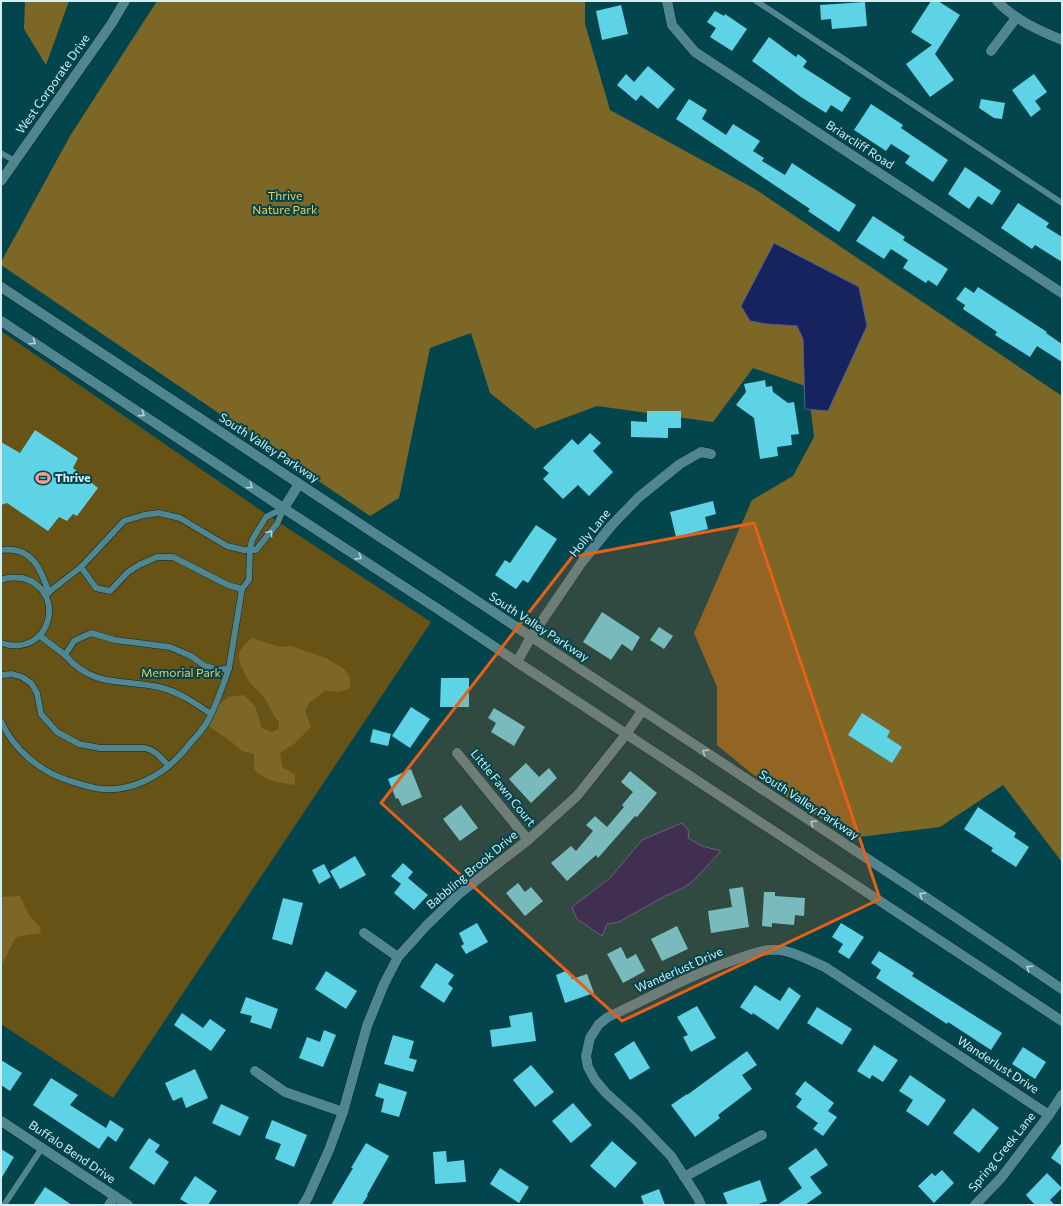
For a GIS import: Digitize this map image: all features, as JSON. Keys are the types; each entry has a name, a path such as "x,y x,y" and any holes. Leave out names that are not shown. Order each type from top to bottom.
{"street":[{"name":"West Corporate Drive","path":"1,181 112,24 126,1"},
{"name":"Briarcliff Road","path":"667,1 672,25 695,52 1062,293"},
{"path":"997,1 1006,11 1016,18 1062,40"},
{"path":"991,51 1016,18"},
{"name":"South Valley Parkway","path":"1,287 1062,989"},
{"path":"1,321 1062,1021"},
{"name":"Holly Lane","path":"517,662 531,637 582,562 616,521 639,497 680,464 701,452 711,454"},
{"path":"284,508 299,484"},
{"name":"Babbling Brook Drive","path":"303,1205 329,1150 343,1112 367,1026 384,984 398,957 426,926 460,893 528,840 577,796 627,733 642,711"},
{"name":"Little Fawn Court","path":"457,753 528,840"},
{"path":"364,932 398,957"},
{"name":"Wanderlust Drive","path":"701,1205 671,1156 594,1080 588,1067 586,1056 590,1038 599,1024 608,1017 710,968 753,953 768,950 780,950 825,967 1049,1115"},
{"path":"255,1071 285,1092 343,1112"},
{"name":"Spring Creek Lane","path":"975,1205 1001,1178 1049,1115 1062,1095"},
{"name":"Buffalo Bend Drive","path":"1,1121 128,1205"},
{"path":"684,1177 762,1135"},
{"path":"109,1205 115,1196"}],"lane":[{"path":"756,1 1062,203"},
{"path":"1,153 14,162"},
{"path":"47,594 81,567 124,521 144,514 159,513 180,518 227,546 244,550 256,550 277,524 284,508"},
{"path":"1,721 6,733 19,749 33,761 56,776 90,787 105,789 120,788 138,783 157,775 169,766 176,760 204,726 217,702 229,668 242,589 248,580 252,540 266,517 284,508"},
{"path":"1,550 8,549 27,554 37,564 44,576 49,605 49,616 46,627 40,636 31,642 20,646 2,645"},
{"path":"81,567 96,588 110,591 128,572 140,565 157,557 173,557 228,585 242,589"},
{"path":"1,580 16,577 28,580 47,594"},
{"path":"65,655 74,641 91,633 115,640 170,647 191,656 205,666 219,670 229,668"},
{"path":"40,636 65,655 73,664 89,674 103,680 160,687 181,695 211,714"},
{"path":"1,675 12,674 22,677 31,683 37,693 41,714 57,732 79,744 100,748 145,748 152,750 169,766"},
{"path":"4,1205 42,1148"}],"highlighted area":[{"path":"754,523 880,899 622,1021 381,803 572,557"}],"green space":[{"path":"25,1 69,1 46,65 24,29"},
{"name":"Thrive Nature Park","path":"157,1 585,1 585,24 610,110 755,189 1062,396 1062,862 1003,785 940,827 851,838 751,773 717,745 717,687 694,633 752,500 793,476 814,437 808,387 753,368 713,422 597,406 535,429 490,393 471,333 430,348 399,498 370,516 1,265 1,262 70,136"},
{"name":"Memorial Park","path":"1,331 266,514 431,622 113,1098 1,1024"},
{"path":"252,638 280,647 291,646 326,658 344,669 350,678 350,688 340,692 325,691 309,703 305,711 311,727 294,744 280,753 283,768 295,774 295,785 273,781 259,774 254,770 254,754 242,751 206,724 205,718 210,708 221,703 228,697 244,695 255,706 262,728 271,732 279,729 279,722 263,696 248,680 239,661 239,653"},
{"path":"20,896 29,915 40,927 41,933 16,937 1,966 1,897"}],"shaded area":[{"path":"774,243 859,287 867,326 828,411 805,409 803,339 797,326 750,321 741,306"},
{"path":"682,823 689,831 688,838 702,846 721,851 692,882 619,922 607,924 602,936 577,919 572,907 610,878 642,840"}],"building":[{"path":"931,1 938,1 960,15 935,54 954,80 930,97 906,64 932,45 911,32"},
{"path":"865,2 867,26 832,29 831,19 821,20 820,5"},
{"path":"621,5 628,34 602,40 596,11"},
{"path":"715,11 724,16 725,14 747,29 732,51 710,37 716,28 707,22"},
{"path":"769,37 796,57 798,54 807,61 803,67 851,98 842,112 831,105 826,113 801,97 752,61"},
{"path":"648,66 675,89 658,109 641,95 636,101 617,85 626,74 634,82"},
{"path":"1034,74 1047,92 1035,101 1041,109 1031,117 1012,90"},
{"path":"689,99 707,110 702,119 726,135 733,124 760,141 753,151 764,158 762,161 785,175 792,163 856,205 839,232 808,211 810,209 676,119"},
{"path":"981,99 1005,103 1002,119 994,118 979,108"},
{"path":"871,104 903,125 901,128 948,160 933,182 905,163 910,156 891,144 886,151 854,130"},
{"path":"965,167 1001,191 992,205 978,196 969,209 948,194"},
{"path":"1018,203 1049,223 1046,227 1062,237 1062,262 1035,245 1032,249 1001,228"},
{"path":"873,216 905,237 903,240 948,269 937,286 928,280 926,283 903,268 908,260 891,249 884,259 856,241"},
{"path":"965,287 974,293 978,287 1047,332 1046,333 1062,344 1062,362 1037,346 1030,357 995,335 997,332 963,309 965,305 956,299"},
{"path":"765,380 766,387 772,386 773,392 788,403 794,402 799,434 791,435 792,445 777,447 778,456 760,459 754,418 736,405 746,392 744,384"},
{"path":"647,411 681,411 681,428 668,428 668,438 631,437 631,421 647,422"},
{"name":"Thrive","path":"35,430 78,458 73,468 98,488 77,516 73,514 67,521 59,517 48,531 7,503 1,505 1,442 20,453"},
{"path":"590,433 601,443 593,451 613,472 589,496 578,485 563,499 543,479 549,473 543,468 572,439 578,445"},
{"path":"713,501 716,514 705,517 708,529 676,537 670,512"},
{"path":"536,525 557,539 528,583 523,580 516,589 495,575 505,560 510,563"},
{"path":"602,612 640,637 632,651 622,644 611,660 583,642"},
{"path":"659,627 673,636 664,649 650,640"},
{"path":"441,678 469,678 469,707 440,707"},
{"path":"411,707 430,719 410,748 392,736"},
{"path":"494,708 525,727 514,746 491,732 496,723 488,718"},
{"path":"862,713 890,731 887,737 902,747 892,763 848,735"},
{"path":"373,729 391,734 388,746 370,742"},
{"path":"526,763 539,777 549,768 557,778 531,803 509,779"},
{"path":"411,769 422,797 402,806 398,798 396,799 388,779"},
{"path":"630,771 657,793 637,817 635,816 598,858 596,855 567,881 551,863 571,846 576,851 593,831 586,825 595,816 607,827 624,807 622,805 633,792 621,782"},
{"path":"461,805 478,828 460,841 443,819"},
{"path":"978,807 1016,833 1014,837 1029,847 1016,867 991,851 993,848 964,829"},
{"path":"355,856 366,875 340,889 330,871"},
{"path":"403,863 413,872 408,878 428,895 414,910 394,893 401,884 391,876"},
{"path":"324,864 331,877 319,884 312,870"},
{"path":"518,883 525,892 531,887 543,901 525,916 506,893"},
{"path":"743,887 749,927 711,933 708,911 732,907 729,889"},
{"path":"764,892 775,892 775,896 805,898 804,916 795,915 794,925 772,923 772,927 762,926"},
{"path":"283,898 303,903 292,945 272,939"},
{"path":"477,923 488,942 466,954 461,946 464,944 459,933"},
{"path":"841,923 864,937 849,959 838,952 843,944 832,937"},
{"path":"677,926 688,949 662,961 651,939"},
{"path":"621,947 627,959 636,954 645,971 623,983 607,954"},
{"path":"879,951 914,973 912,976 1002,1033 991,1050 948,1022 947,1024 876,978 881,970 871,963"},
{"path":"436,963 454,975 448,984 453,988 444,1003 420,987"},
{"path":"568,970 572,979 587,974 594,993 565,1003 556,975"},
{"path":"326,971 357,991 346,1009 315,989"},
{"path":"755,985 780,1001 789,987 801,996 778,1030 753,1013 752,1015 740,1007"},
{"path":"246,997 278,1009 271,1029 250,1022 252,1016 240,1013"},
{"path":"697,1006 716,1038 691,1052 683,1037 688,1035 677,1017"},
{"path":"817,1007 852,1029 842,1045 807,1023"},
{"path":"532,1012 536,1041 492,1047 490,1030 511,1027 509,1016"},
{"path":"182,1013 203,1028 210,1019 226,1030 211,1051 174,1025"},
{"path":"324,1030 336,1035 323,1067 299,1058 307,1037 320,1042"},
{"path":"393,1035 414,1041 409,1058 417,1060 413,1072 384,1064"},
{"path":"634,1041 650,1068 630,1080 614,1054"},
{"path":"874,1045 898,1060 883,1082 872,1075 870,1079 857,1071"},
{"path":"1023,1047 1046,1062 1035,1079 1012,1064"},
{"path":"747,1051 757,1065 742,1075 752,1089 718,1115 720,1118 695,1137 671,1105"},
{"path":"1,1060 22,1073 10,1091 1,1085"},
{"path":"531,1065 554,1092 535,1107 513,1080"},
{"path":"195,1069 208,1098 186,1108 182,1097 173,1101 165,1083"},
{"path":"910,1075 946,1100 928,1126 906,1111 913,1100 899,1091"},
{"path":"51,1078 78,1095 70,1105 106,1128 110,1120 124,1129 116,1142 108,1136 99,1149 33,1105"},
{"path":"805,1081 834,1103 828,1111 837,1117 823,1136 813,1129 818,1123 796,1107 802,1099 795,1094"},
{"path":"379,1083 407,1092 399,1117 381,1112 384,1099 375,1096"},
{"path":"573,1103 592,1125 571,1143 552,1121"},
{"path":"221,1104 249,1117 240,1136 212,1123"},
{"path":"973,1108 999,1128 979,1153 953,1133"},
{"path":"272,1120 307,1135 294,1167 275,1159 281,1144 265,1138"},
{"path":"149,1138 160,1145 155,1152 169,1162 154,1185 129,1168"},
{"path":"612,1141 637,1163 615,1188 590,1166"},
{"path":"1062,1142 1062,1166 1051,1158"},
{"path":"366,1143 389,1156 368,1195 362,1205 331,1205 353,1168 351,1168"},
{"path":"816,1148 828,1165 810,1177 822,1193 805,1205 777,1205 802,1188 788,1168"},
{"path":"1,1149 14,1157 1,1179"},
{"path":"446,1151 447,1162 464,1160 466,1182 435,1184 433,1152"},
{"path":"500,1168 529,1187 519,1203 490,1184"},
{"path":"942,1170 954,1183 934,1203 918,1186 932,1173 935,1176"},
{"path":"1047,1173 1062,1188 1050,1200 1055,1205 1035,1205 1026,1195"},
{"path":"195,1176 217,1191 208,1205 190,1205 180,1199"},
{"path":"760,1180 767,1201 756,1205 728,1205 723,1193"},
{"path":"45,1187 72,1205 33,1205"},
{"path":"659,1189 665,1205 644,1205 641,1196"}],"place":[{"name":"Thrive","path":"43,478"}]}
